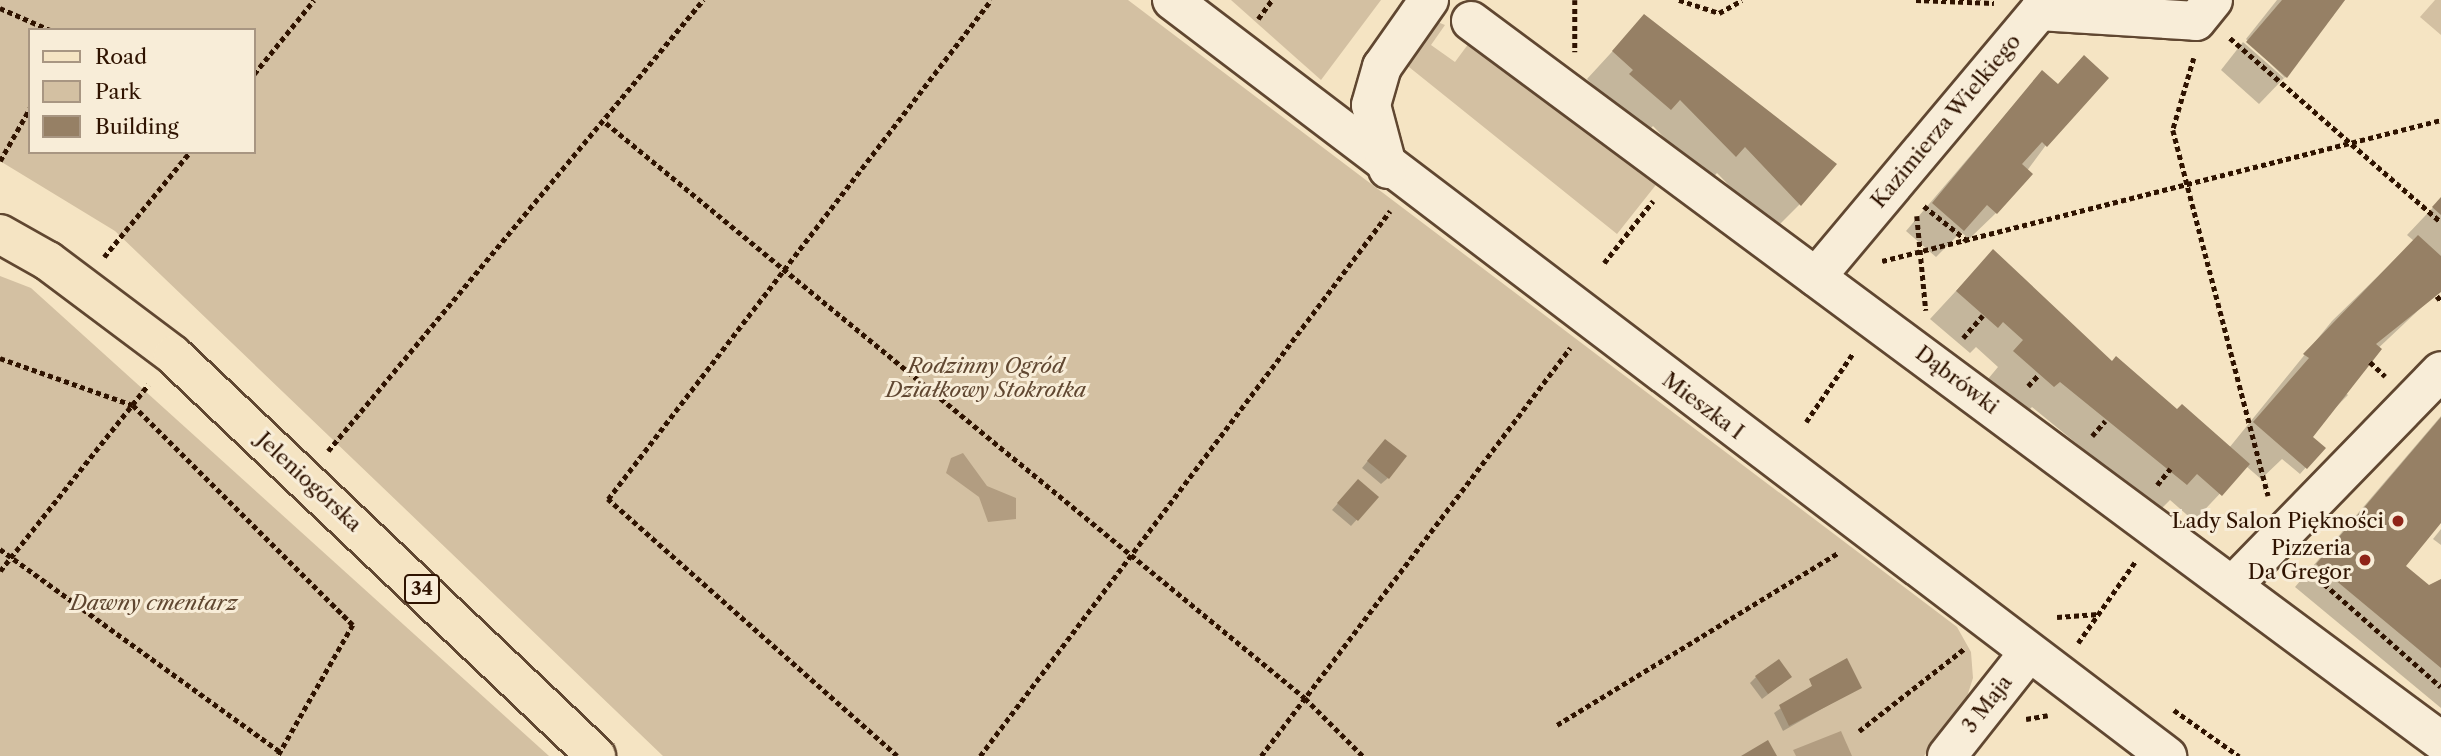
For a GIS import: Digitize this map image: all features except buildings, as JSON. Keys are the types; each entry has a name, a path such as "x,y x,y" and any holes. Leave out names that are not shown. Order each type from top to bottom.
{"main road":[{"name":"Jeleniogórska","path":"0,234 81,285 173,355 596,756"}],"street":[{"name":"Mieszka I","path":"1172,0 1399,177 2167,756"},
{"path":"1399,177 1371,105 1382,67 1429,0"},
{"path":"2039,11 2204,16"},
{"name":"Kazimierza Wielkiego","path":"1816,277 2039,11"},
{"name":"Dąbrówki","path":"1471,21 2441,741"},
{"path":"2233,585 2441,371"},
{"name":"3 Maja","path":"1947,756 2029,652"}],"path":[{"path":"256,72 314,0"},
{"path":"305,478 606,124 703,0"},
{"path":"897,756 608,499 991,0"},
{"path":"1679,0 1719,13 1742,0"},
{"path":"1916,0 2019,4 2039,11"},
{"path":"0,8 46,28"},
{"path":"2278,536 2173,130 2204,16 2441,222"},
{"path":"0,161 28,112"},
{"path":"1874,262 1921,256 2186,184 2441,120"},
{"path":"606,124 786,266 1305,698 1363,756"},
{"path":"81,285 188,154"},
{"path":"980,756 1133,557 1399,177"},
{"path":"1931,361 1915,198 1970,243"},
{"path":"1604,263 1624,238"},
{"path":"1806,422 1876,320"},
{"path":"1261,756 1590,322"},
{"path":"0,571 173,355"},
{"path":"0,358 133,405 353,625 279,754 0,549"},
{"path":"1558,724 1872,531"},
{"path":"2078,657 2079,639 2138,559"},
{"path":"2302,565 2441,687"},
{"path":"2057,617 2098,614"},
{"path":"1859,731 1971,643"},
{"path":"2017,724 2038,714 2069,718 2085,694"},
{"path":"2185,715 2239,756"}],"green space":[{"name":"Rodzinny Ogród Działkowy Stokrotka","path":"0,0 1128,0 1957,627 1971,652 1973,678 1964,706 1924,756 663,756 115,231 0,161"},
{"path":"1231,0 1381,0 1321,80"},
{"path":"2435,0 2441,0 2441,35 2420,17"},
{"path":"1435,21 1445,25 1431,45 1455,62 1469,43 1659,181 1617,234 1404,63"},
{"name":"Dawny cmentarz","path":"0,276 31,288 549,756 0,756"}],"shaded area":[{"path":"963,453 987,486 1016,498 1016,519 988,522 979,497 946,473 951,458"},
{"path":"1841,731 1852,756 1796,756 1793,750"}],"place":[{"name":"Lady Salon Piękności","path":"2398,521"},
{"name":"Pizzeria Da Gregor","path":"2365,560"}]}
